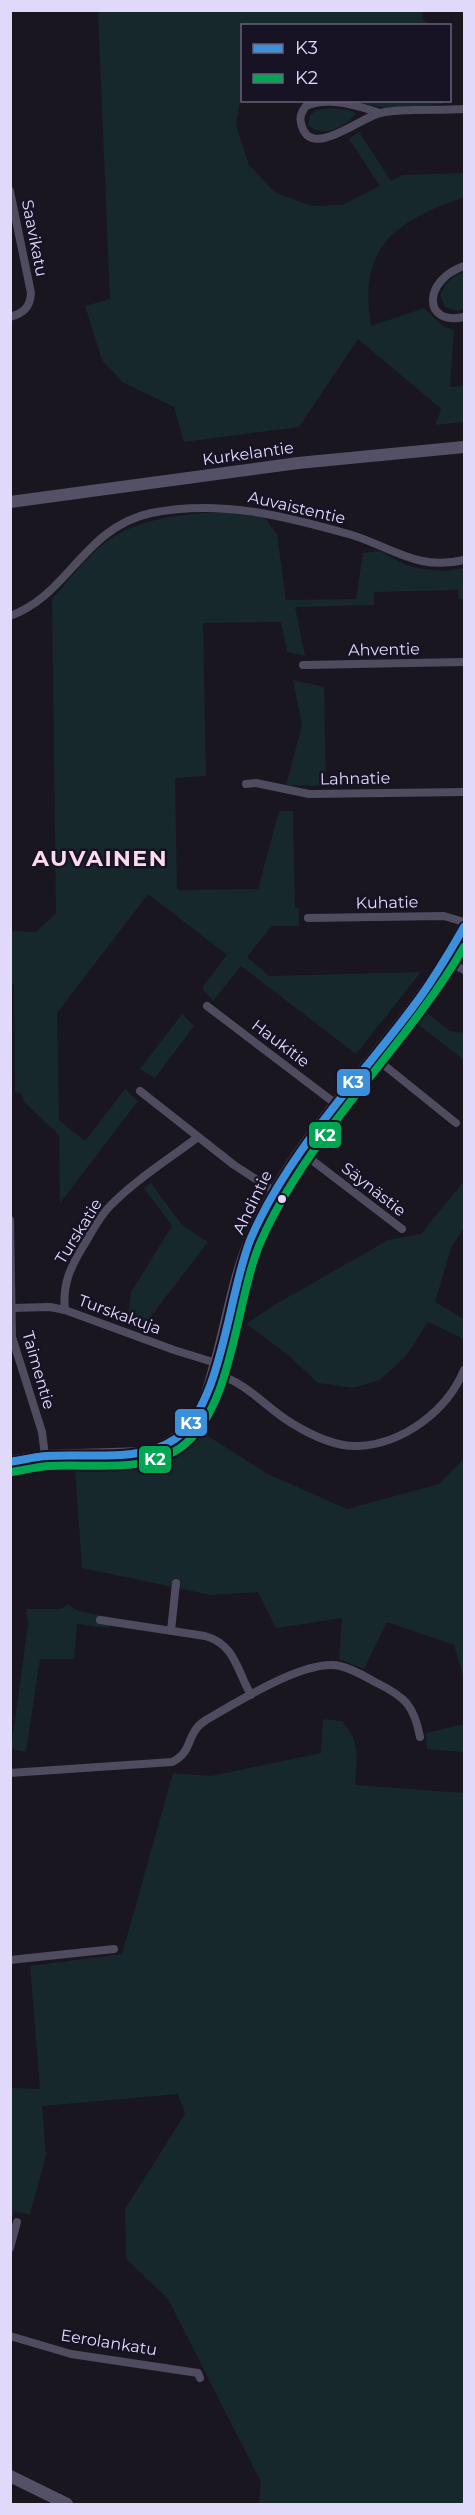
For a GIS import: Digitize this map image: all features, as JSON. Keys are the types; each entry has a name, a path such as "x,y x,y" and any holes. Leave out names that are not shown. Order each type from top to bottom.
{"street":[{"path":"380,113 324,139 312,138 303,129 300,117 306,106 319,102 352,105 380,113 465,109"},
{"name":"Saavikatu","path":"10,191 31,293 30,304 25,310 10,317"},
{"path":"465,266 441,279 435,288 433,300 434,306 442,315 453,318 465,317"},
{"name":"Kurkelantie","path":"10,502 298,463 465,447"},
{"name":"Kurkelantie","path":"10,507 36,500"},
{"name":"Auvaistentie","path":"10,616 24,610 43,596 108,531 128,520 160,512 218,507 242,508 351,535 416,561 443,563 465,560"},
{"name":"Ahventie","path":"303,665 465,662"},
{"name":"Lahnatie","path":"246,784 256,783 309,794 465,792"},
{"name":"Kuhatie","path":"308,918 444,916 465,922"},
{"name":"Ahdintie","path":"10,1462 45,1456 128,1455 157,1449 176,1439 190,1424 203,1403 215,1368 238,1274 252,1236 274,1191 300,1151 422,997 447,961 465,927"},
{"path":"447,961 465,970"},
{"name":"Haukitie","path":"207,1006 336,1104"},
{"path":"374,1057 456,1124"},
{"path":"140,1091 243,1172 274,1191"},
{"name":"Turskatie","path":"65,1310 64,1293 67,1277 103,1215 122,1195 198,1137"},
{"name":"Säynästie","path":"300,1151 402,1229"},
{"name":"Taimentie","path":"10,1220 11,1329 15,1353 42,1431 45,1456"},
{"name":"Turskakuja","path":"11,1308 50,1307 65,1310 174,1350 215,1368 244,1385 299,1427 334,1441 357,1446 398,1436 418,1426 448,1397 465,1370"},
{"path":"171,1631 176,1583"},
{"path":"100,1620 205,1636 220,1641 232,1653 251,1695"},
{"path":"10,1773 172,1762 186,1753 196,1726 251,1695 304,1670 339,1666 403,1696 416,1717 420,1737"},
{"path":"10,1960 114,1949"},
{"path":"10,2248 17,2222"},
{"name":"Eerolankatu","path":"10,2336 71,2354 182,2369 198,2373 200,2378"},
{"path":"10,2476 67,2505"}],"shaded area":[{"path":"98,11 422,11 422,19 430,24 241,24 241,96 236,125 249,165 276,193 312,206 342,205 380,186 349,139 359,132 391,181 402,175 464,173 464,197 419,216 401,227 387,240 377,256 370,275 368,298 371,326 424,308 443,326 454,330 450,387 464,386 464,422 435,425 441,409 358,339 299,427 184,442 174,407 122,382 102,360 85,306 110,299"},
{"path":"353,102 442,102 442,104 386,108"},
{"path":"330,108 350,110 356,114 333,130 320,131 308,125 310,116 316,110"},
{"path":"464,272 464,309 457,311 445,307 440,296 444,287 452,278"},
{"path":"224,512 264,517 277,534 286,600 356,599 363,553 380,551 406,565 423,569 443,571 464,568 464,599 459,599 458,590 374,592 374,605 295,607 305,656 287,652 281,622 203,623 206,776 175,778 177,890 258,889 279,811 293,811 295,908 299,908 299,926 272,926 247,957 269,976 421,972 356,1054 241,966 213,1001 202,988 227,955 148,894 57,1013 59,1120 85,1141 125,1089 138,1101 60,1203 59,1135 24,1102 21,1094 15,1092 14,985 11,984 11,931 36,932 56,913 52,599 92,554 120,533 163,518"},
{"path":"293,680 324,687 326,786 286,785 302,725"},
{"path":"426,1012 450,1031 464,1033 464,1060 416,1023"},
{"path":"182,1014 194,1026 155,1078 140,1069"},
{"path":"464,1181 464,1227 451,1248 435,1302 464,1319 464,1339 428,1322 406,1356 380,1380 353,1388 318,1383 287,1354 246,1324 276,1304 388,1240 421,1234"},
{"path":"151,1183 182,1225 208,1242 141,1329 127,1324 131,1292 172,1226 144,1188"},
{"path":"203,1433 268,1474 347,1509 439,1484 464,1459 464,1680 454,1645 387,1622 364,1669 339,1659 342,1618 276,1628 258,1592 211,1595 82,1568 75,1468 157,1461 191,1447"},
{"path":"68,1604 78,1611 111,1617 109,1628 77,1624 74,1659 40,1659 26,1752 11,1749 28,1624 26,1609 61,1609"},
{"path":"323,1719 342,1721 353,1736 357,1758 355,1785 464,1793 464,2504 259,2504 261,2482 168,2299 126,2259 125,2209 185,2114 178,2094 42,2106 46,2155 30,2215 14,2211 11,2224 11,2088 40,2089 30,1966 122,1954 173,1773 211,1776 321,1753"},
{"path":"464,1724 464,1752 427,1749 426,1733"}],"transit line":[{"name":"K3","path":"10,1462 46,1456 113,1455 146,1451 175,1439 191,1423 204,1401 214,1375 243,1261 251,1238 267,1206 304,1146 420,998 464,927"},
{"name":"K2","path":"12,1472 48,1466 116,1466 150,1461 180,1448 198,1431 212,1408 223,1381 252,1265 281,1201 305,1163 414,1021 464,947"}],"district":[{"name":"AUVAINEN","path":"100,858"}]}
